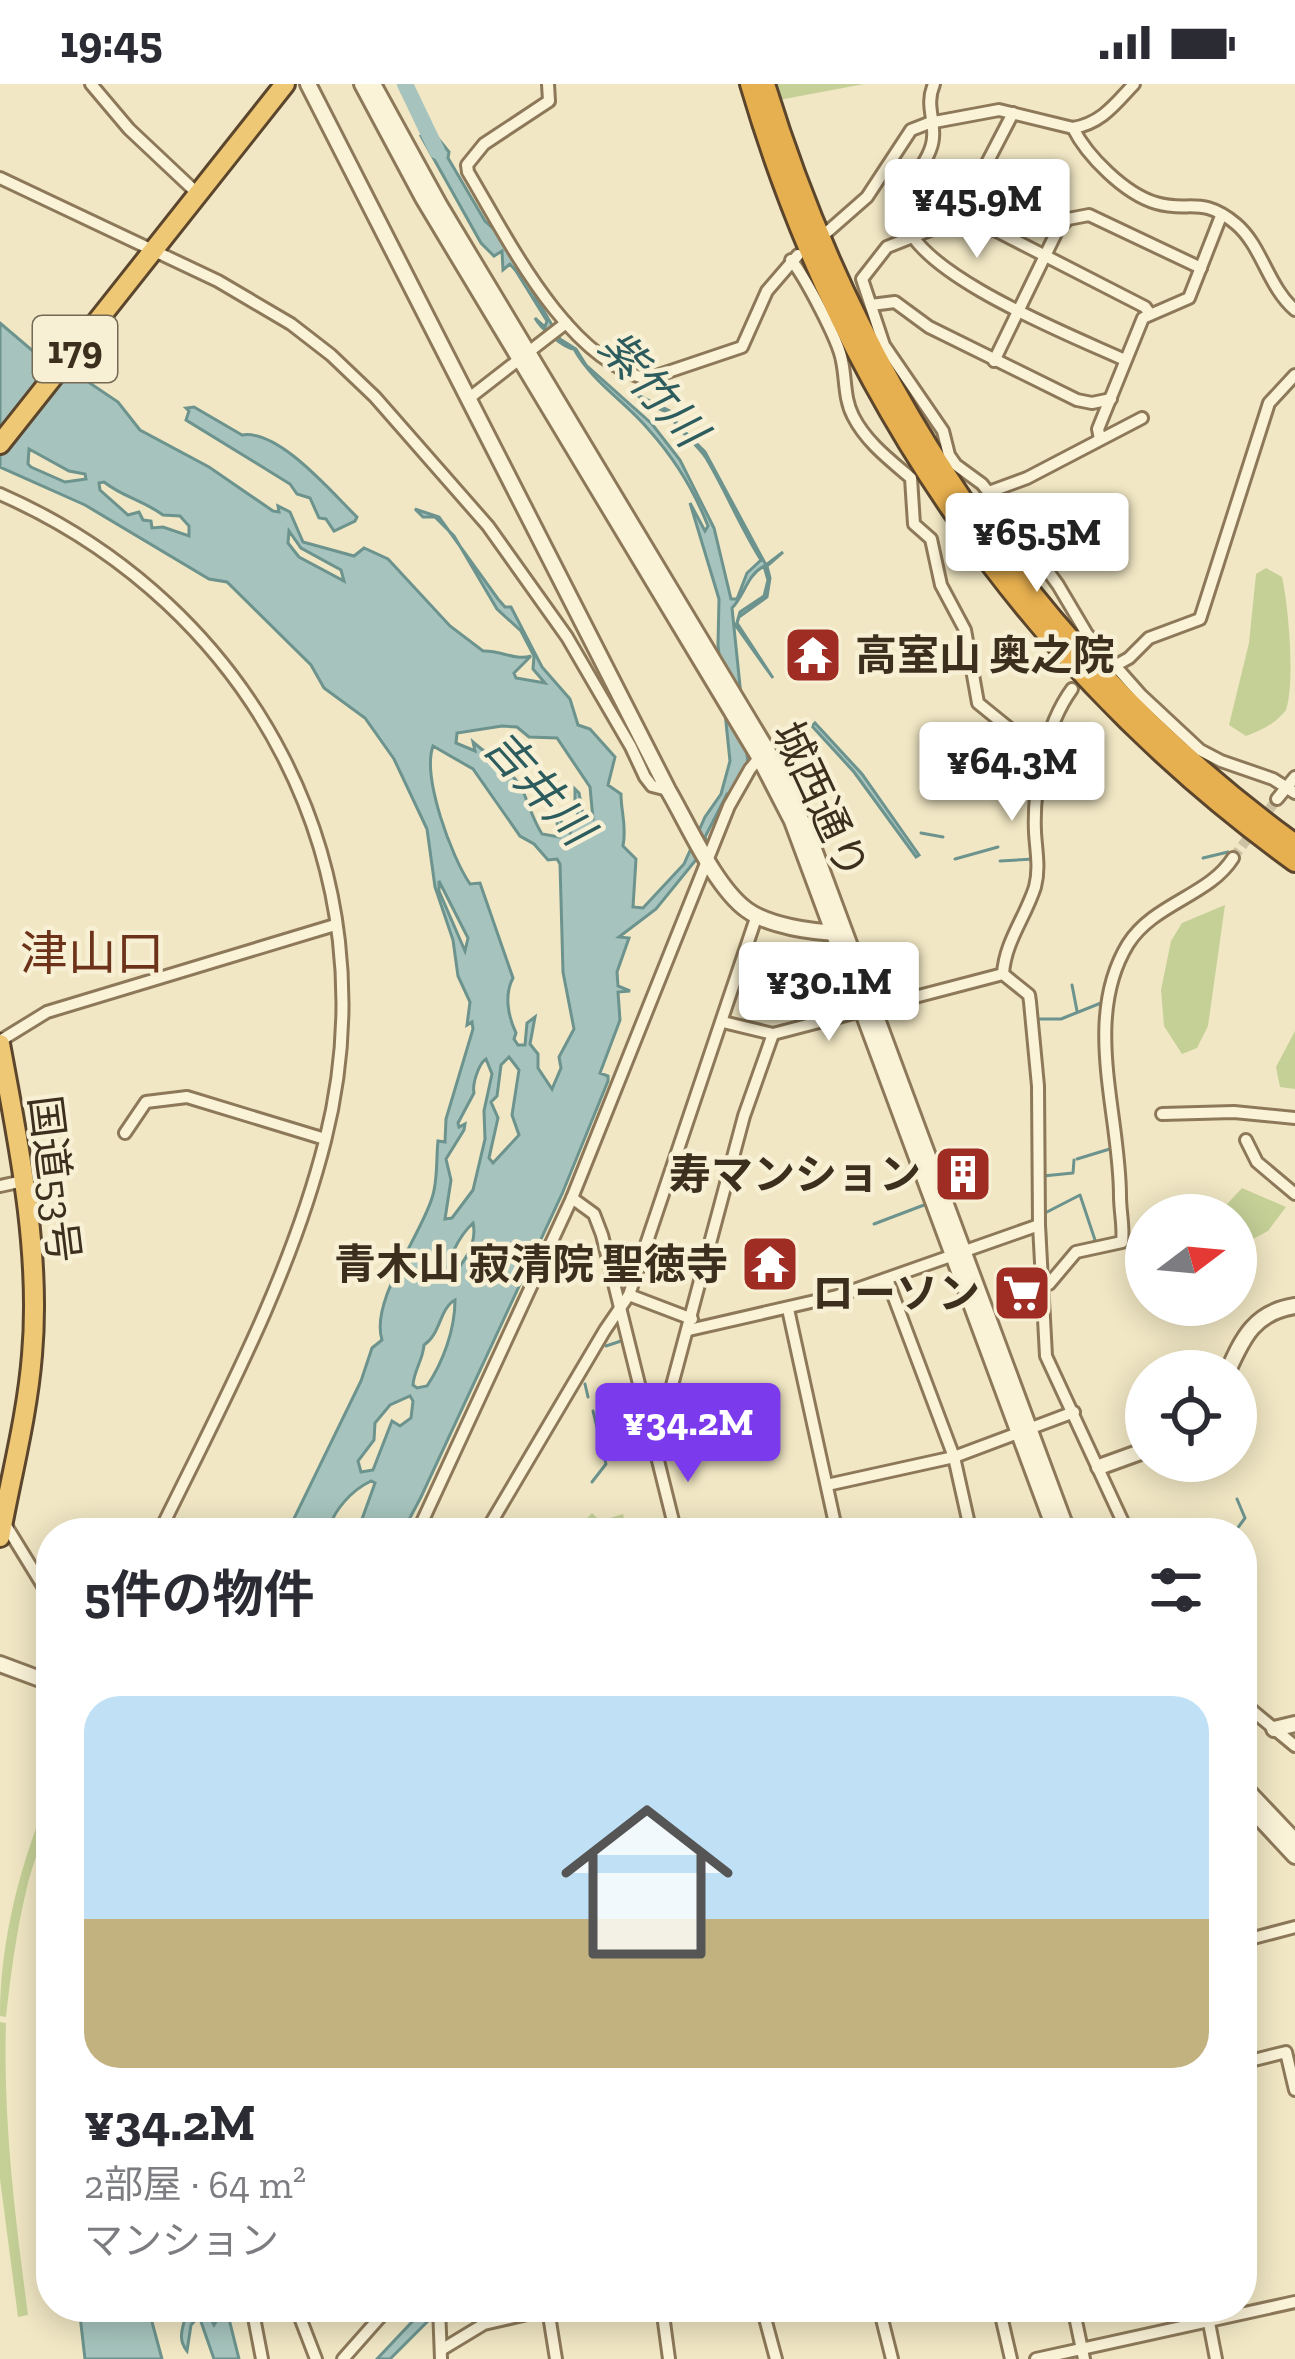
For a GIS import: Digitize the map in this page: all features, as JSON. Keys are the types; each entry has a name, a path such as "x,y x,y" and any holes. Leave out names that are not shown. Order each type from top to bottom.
{"highway":[{"name":"179","path":"0,444 285,84"},
{"path":"750,84 790,205 834,310 891,418 956,520 1034,621 1095,689 1205,791 1295,862"},
{"path":"765,84 805,202 848,304 902,408 969,512 1036,600 1120,694 1216,782 1295,844"},
{"name":"国道53号","path":"0,1043 30,1235 32,1353 22,1438 1,1524"}],"street":[{"path":"91,84 129,129 198,194"},
{"path":"308,84 668,790 726,888 757,915 837,933"},
{"name":"城西通り","path":"362,84 424,198 748,719 867,1009 1061,1518"},
{"name":"城西通り","path":"373,84 717,691 749,741 763,754"},
{"path":"548,84 549,101 484,144 467,165 565,325 614,365 640,377 657,377 742,346 767,291 794,258 840,350 853,417 911,478 914,524 931,539 941,586 965,630 978,704 1010,729 1025,753 1041,766"},
{"path":"934,84 928,104 932,144 903,210 911,238 948,270 1019,311 1125,360"},
{"path":"1073,128 1106,114 1134,84"},
{"path":"826,233 867,196 911,130 987,110 1012,112 1073,128 1110,173 1154,202 1200,204 1244,232 1282,297 1295,310"},
{"path":"1012,112 976,182 977,211 993,232 1145,307 1150,314"},
{"path":"0,178 150,253 218,281 291,324 375,397 488,526 566,637 644,777 652,786 668,790"},
{"path":"977,211 887,247 862,279 893,362 956,465 988,492 1058,584 1113,668 1201,750 1292,786 1277,799"},
{"path":"994,361 1058,229 1078,214 1090,215 1202,268"},
{"path":"1100,439 1098,429 1138,327 1150,314 1189,298 1221,216"},
{"path":"871,305 895,302 929,327 1084,403 1111,400"},
{"path":"468,399 565,325"},
{"path":"1113,668 1149,638 1200,619 1269,403 1295,375"},
{"path":"988,492 1027,478 1142,418"},
{"path":"0,494 72,531 133,574 225,662 296,782 315,834 335,925 339,1062 326,1139 278,1283 166,1518"},
{"path":"1003,974 1004,950 1035,886 1039,867 1036,807 1041,766 1072,689"},
{"path":"424,1518 572,1198 729,806 763,754"},
{"path":"1041,1284 1049,1284 1076,1252 1122,1242 1104,1043 1106,999 1126,948 1167,905 1225,872 1233,858"},
{"path":"494,1518 629,1295 757,915"},
{"path":"0,1043 47,1012 335,925"},
{"path":"723,1022 772,1034 1003,974"},
{"path":"1003,974 1029,995 1030,1002 1038,1086 1046,1356 1121,1518"},
{"path":"655,1449 744,1116 772,1034"},
{"path":"125,1133 146,1102 187,1097 326,1139"},
{"path":"1162,1114 1234,1112 1295,1118"},
{"path":"1246,1140 1257,1162 1295,1194"},
{"path":"0,1186 23,1181"},
{"path":"572,1198 595,1214 672,1518"},
{"path":"629,1295 690,1325 788,1309 887,1280 1039,1225"},
{"path":"887,1280 954,1457 968,1518"},
{"path":"1239,1350 1251,1326 1275,1310 1295,1306"},
{"path":"788,1309 834,1518"},
{"path":"826,1485 954,1457 1074,1412"},
{"name":"城西通り","path":"1024,1430 1051,1518"},
{"path":"1099,1467 1125,1458"},
{"path":"1,1524 36,1576"},
{"path":"0,1664 36,1678"},
{"path":"1257,1715 1295,1746"},
{"path":"1274,1730 1295,1724"},
{"path":"1257,1806 1295,1856"},
{"path":"1257,1809 1295,1841"},
{"path":"1257,1819 1263,1814"},
{"path":"1257,1936 1295,1927"},
{"path":"1257,2059 1286,2052 1295,2090"},
{"path":"1257,2307 1295,2302"},
{"path":"255,2322 262,2359"},
{"path":"302,2322 316,2359"},
{"path":"343,2359 376,2322"},
{"path":"440,2322 441,2355"},
{"path":"441,2355 493,2322"},
{"path":"554,2322 556,2359"},
{"path":"664,2322 669,2359"},
{"path":"766,2322 776,2359"},
{"path":"883,2322 892,2359"},
{"path":"1003,2322 1012,2359"},
{"path":"1076,2322 1083,2354"},
{"path":"1036,2359 1083,2354 1182,2322"},
{"path":"1209,2322 1216,2359"}],"green space":[{"path":"775,84 864,84 779,100"},
{"path":"1266,568 1282,577 1285,591 1289,698 1277,719 1246,736 1229,725 1249,643 1256,574"},
{"path":"1225,905 1208,1026 1197,1048 1182,1054 1164,1026 1161,990 1171,941 1182,923"},
{"path":"1295,1031 1295,1089 1280,1087 1276,1067"},
{"path":"1257,1194 1286,1207 1268,1231 1257,1237"},
{"path":"36,1829 36,1857 21,1916 6,2017 0,2016 4,1958"},
{"path":"0,2022 6,2023 8,2133 28,2315 18,2317 0,2179"}],"water":[{"path":"432,131 449,152 448,158 485,221 500,235 560,339 576,349 586,365 652,424 680,460 714,528 731,599 737,599 747,573 761,560 702,452 677,425 669,413 636,394 672,412 677,424 705,452 766,565 783,552 767,566 770,578 767,597 737,623 773,678 736,626 740,612 764,596 768,580 764,566 732,608 748,764 705,837 708,845 656,909 619,937 629,938 617,972 618,986 630,991 618,992 620,1020 600,1073 608,1081 562,1194 421,1497 410,1518 362,1518 375,1483 371,1481 344,1502 334,1518 294,1518 361,1381 372,1348 382,1340 380,1324 389,1288 432,1198 438,1141 445,1142 446,1119 473,1029 472,1022 467,1025 470,1002 458,976 453,940 435,887 427,829 394,759 365,718 324,688 311,665 227,582 209,579 85,505 0,467 0,323 41,358 72,371 118,402 140,430 209,467 273,511 279,512 278,506 290,512 303,542 354,556 364,548 388,559 450,626 483,651 531,656 514,673 516,678 545,683 533,669 534,656 521,631 497,609 460,546 498,599 511,607 542,667 570,699 578,725 590,729 615,757 608,785 621,794 623,846 636,859 633,907 643,908 684,864 721,794 730,761 718,645 719,599 690,503 705,531 708,526 690,487 658,441 590,372 574,349 559,342 538,322 535,318 545,327 547,321 510,264 503,270 502,251 494,256 481,243 421,136","holes":["29,449 69,471 85,474 86,479 65,482 28,464","99,483 163,515 180,516 189,526 189,536 152,528 151,521 143,520 139,512 128,515 100,490","289,531 301,548 341,570 344,581 299,557 288,543","502,726 517,727 529,737 557,738 590,787 593,819 584,820 575,789 581,822 570,833 556,815 559,837 542,834 513,777 473,742 475,751 456,743 457,733","433,746 473,769 520,836 548,860 557,859 560,864 563,972 574,1029 559,1057 561,1068 552,1089 530,1044 535,1017 527,1023 525,1045 514,1039 508,998 513,978 480,883 470,884 447,836 431,777","439,881 468,938 465,951 439,891","509,1057 519,1070 512,1115 519,1135 493,1163 489,1158 498,1118 491,1102 497,1096 501,1065","486,1059 492,1074 473,1190 452,1218 445,1219 451,1180 446,1159 464,1130 465,1124 459,1127 458,1123","473,1223 471,1247 448,1280 459,1241","455,1300 443,1356 427,1386 417,1388 413,1385 424,1345","410,1396 411,1418 400,1426 392,1421 373,1470 361,1472 358,1461 374,1440 375,1423 390,1405"]},
{"path":"194,407 242,435 257,436 288,452 357,517 355,521 334,531 326,519 319,518 310,498 186,420 186,408"},
{"path":"415,509 439,517 449,531 435,517 423,517"},
{"path":"815,723 862,774 919,855 812,726"},
{"path":"81,2322 152,2322 162,2359 85,2359"},
{"path":"184,2322 194,2322 187,2351 181,2335"},
{"path":"201,2322 230,2322 239,2359 214,2359"},
{"path":"412,2322 427,2322 390,2359 377,2359"}],"waterway":[{"name":"紫竹川","path":"405,84 437,151"},
{"path":"921,833 943,837"},
{"path":"955,859 998,847"},
{"path":"1203,858 1228,852"},
{"path":"1000,861 1034,859"},
{"path":"1072,985 1077,1011"},
{"path":"1036,1019 1061,1019 1101,1003"},
{"path":"1077,1159 1113,1148"},
{"path":"1043,1176 1073,1173 1074,1160"},
{"path":"1047,1276 1045,1213 1080,1195 1096,1243"},
{"path":"874,1224 924,1205"},
{"path":"633,1303 669,1316"},
{"path":"606,1346 621,1341"},
{"path":"585,1384 588,1397"},
{"path":"592,1482 606,1464 593,1411"},
{"path":"1237,1499 1245,1518"}],"tunnel":[{"path":"1233,858 1277,799"}],"place":[{"name":"高室山 奥之院","path":"813,655"},
{"name":"寿マンション","path":"963,1174"},
{"name":"青木山 寂清院 聖徳寺","path":"770,1264"},
{"name":"ローソン","path":"1022,1293"}],"district":[{"name":"津山口","path":"92,953"}],"water label":[{"name":"吉井川","path":"539,787"}]}
